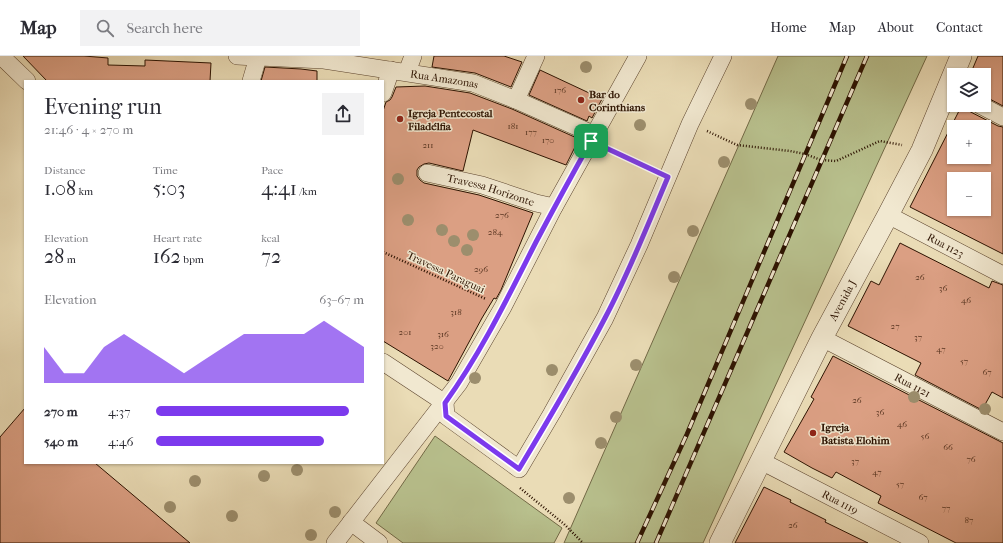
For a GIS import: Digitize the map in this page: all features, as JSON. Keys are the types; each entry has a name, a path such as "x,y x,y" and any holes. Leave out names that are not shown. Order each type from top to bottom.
{"street":[{"path":"2,56 26,80"},
{"name":"Rua Amazonas","path":"237,56 324,60 473,83 516,100 593,138"},
{"path":"384,91 413,56"},
{"path":"516,100 536,56"},
{"path":"335,543 459,383 503,307 554,207 638,56"},
{"path":"445,403 446,416 519,469 605,318 639,245 690,124 723,56"},
{"name":"Avenida J","path":"957,68 961,56"},
{"path":"250,80 258,57"},
{"name":"Avenida J","path":"720,543 822,338 922,150 947,98"},
{"path":"991,111 1003,117"},
{"name":"Travessa Horizonte","path":"427,173 482,185 554,207"},
{"name":"Rua 1123","path":"888,215 1003,275"},
{"name":"Rua 1121","path":"822,338 1003,432"},
{"path":"384,363 445,403"},
{"name":"Rua 1119","path":"760,461 920,543"},
{"path":"351,522 379,543"}],"path":[{"path":"690,124 737,145 790,150 821,160 836,161 880,141 922,150"},
{"path":"593,138 668,177"},
{"name":"Travessa Paraguai","path":"384,252 503,307"},
{"path":"519,469 513,476 512,482 564,524 582,543"}],"green space":[{"path":"778,56 927,56 703,543 564,543"},
{"path":"435,436 562,528 554,543 403,543 376,523"}],"building":[{"path":"23,56 84,56 108,58 108,65 145,66 145,60 211,63 210,80 46,80"},
{"path":"434,56 504,56 522,62 511,87 475,73 432,67"},
{"path":"978,56 1003,56 1003,106 991,100 991,68 973,68"},
{"path":"265,67 317,71 317,80 261,80"},
{"path":"540,70 602,99 592,118 589,116 587,121 529,95"},
{"path":"425,86 470,93 512,109 579,139 566,165 473,130 463,171 429,163 424,164 417,170 417,176 424,183 479,195 533,213 501,290 496,299 494,298 482,318 448,381 384,342 384,108 386,102 392,97 396,87"},
{"path":"958,112 971,112 986,120 954,120"},
{"path":"991,122 1003,127 1003,254 910,207 947,134 947,164 991,164"},
{"path":"900,243 989,288 992,281 1003,285 1003,398 992,392 982,410 915,375 921,363 848,326 871,281 879,285"},
{"path":"833,356 1003,443 1003,543 956,543 878,503 881,496 836,472 832,478 784,452 814,399 811,397"},
{"path":"24,409 24,464 96,464 190,543 0,543 0,437"},
{"path":"764,487 791,500 790,502 826,520 825,522 868,543 735,543"}],"railway":[{"path":"637,543 687,434 847,56"},
{"path":"656,543 867,56"}],"place":[{"name":"Bar do Corinthians","path":"581,100"},
{"name":"Igreja Pentecostal Filadélfia","path":"400,119"},
{"name":"Igreja Batista Elohim","path":"813,433"}],"route":[{"path":"591,141 668,177 639,245 605,318 519,469 446,416 445,403 459,383 503,307 554,207 591,141"}]}
